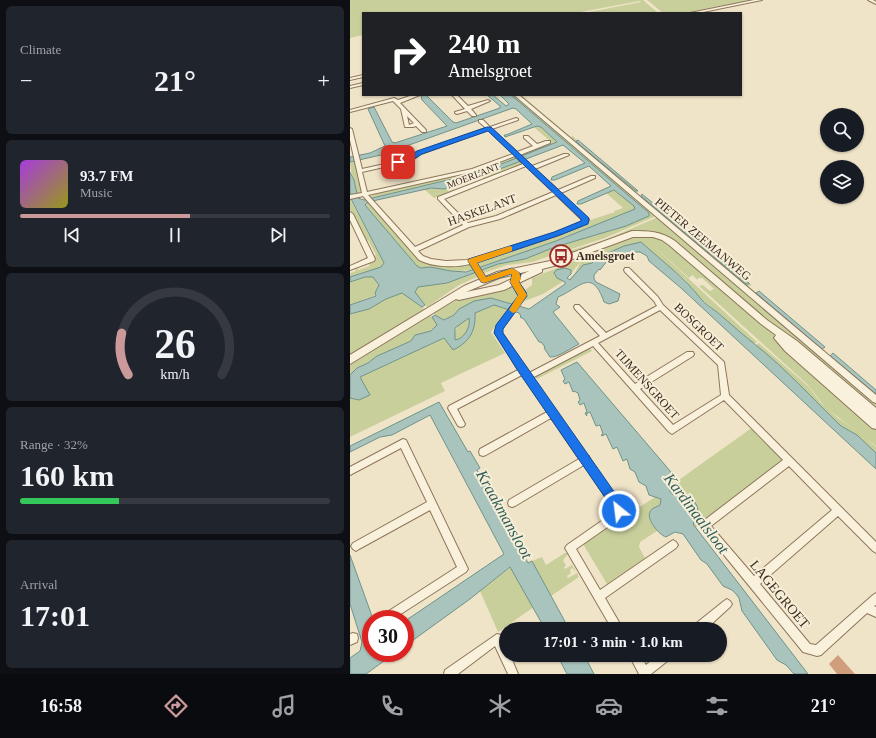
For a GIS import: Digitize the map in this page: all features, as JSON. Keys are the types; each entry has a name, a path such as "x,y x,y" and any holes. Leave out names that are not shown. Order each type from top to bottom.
{"street":[{"path":"697,12 760,0"},
{"path":"870,0 876,3"},
{"path":"350,79 362,76"},
{"path":"350,87 362,84"},
{"path":"397,102 415,96"},
{"path":"455,96 474,115"},
{"name":"PIETER ZEEMANWEG","path":"517,96 876,400"},
{"path":"350,111 394,99 424,131"},
{"path":"457,113 488,101"},
{"path":"403,108 407,126 413,126 417,123"},
{"path":"359,171 409,160 419,153 516,119"},
{"path":"350,129 366,198 421,258 427,261 460,264 473,263 557,234 585,222 585,218 481,121"},
{"path":"526,136 537,147"},
{"path":"350,198 366,198 474,170 518,155 548,142"},
{"path":"532,168 566,154"},
{"name":"MOERLANT","path":"467,225 440,198 526,163"},
{"name":"HASKELANT","path":"414,250 467,225 498,218 594,177"},
{"path":"350,214 353,226 372,259 350,268"},
{"path":"446,302 469,294 501,288 551,264 628,235 639,233 658,235 667,239 764,322 794,344 876,414"},
{"path":"473,263 482,277 482,287 487,291"},
{"path":"350,360 446,302 482,277 551,264"},
{"path":"627,270 656,299 661,307"},
{"path":"512,271 517,275 514,282"},
{"path":"514,282 522,294 518,303 499,328 498,333 618,507 619,511 616,516 570,548 614,622"},
{"path":"576,307 604,337"},
{"name":"BOSGROET","path":"460,424 452,408 594,343 661,307 721,364 724,396"},
{"path":"764,322 788,348 876,425"},
{"name":"TIJMENSGROET","path":"594,343 672,430 724,396"},
{"path":"635,388 690,354"},
{"path":"724,396 876,548"},
{"path":"483,452 553,413"},
{"path":"350,471 404,444 463,569 398,610"},
{"path":"512,503 586,459"},
{"name":"LAGEGROET","path":"789,461 705,525 806,648 817,651 876,598"},
{"path":"356,546 432,504"},
{"path":"752,583 838,511"},
{"path":"599,597 673,545"},
{"path":"706,622 727,604"},
{"path":"866,608 876,612"},
{"path":"449,674 497,638 513,674"},
{"path":"638,662 645,673 658,662"}],"green space":[{"path":"350,0 643,0 657,12 589,12 641,2 640,1 580,12 362,12 362,35 350,38"},
{"path":"647,0 753,0 691,12 662,12"},
{"path":"512,96 515,96 656,216 605,238 532,262 507,265 484,273 481,269 506,262 525,259 555,247 626,226 649,216 649,213"},
{"path":"519,96 522,96 571,137 573,136 581,146 639,192 634,193"},
{"path":"534,127 541,127 557,142 522,157 520,155 551,142"},
{"path":"516,156 518,158 481,172 370,197 375,194 476,170"},
{"path":"355,161 362,192 357,195 350,162"},
{"path":"521,161 524,164 484,179 480,176"},
{"path":"452,186 455,189 434,198 424,189 444,188"},
{"path":"613,190 635,206 635,210 556,241 479,267 477,263 479,260 550,237 553,241 551,237 562,234 590,220 623,208 606,193"},
{"path":"641,196 746,284 749,283 752,285 746,287 638,197"},
{"path":"350,199 384,263 381,267 350,277 350,273 356,271 356,267 358,270 370,266 369,263 376,260 374,256 376,255 368,240 366,241 350,210"},
{"path":"368,202 421,261 470,265 474,269 445,271 417,266 366,206"},
{"path":"658,217 876,402 876,413 665,235 643,231 632,232 579,251 562,253 605,240"},
{"path":"637,236 654,237 668,243 769,330 786,348 876,427 876,446 825,407 808,385 699,286 703,285 710,291 714,289 702,278 698,278 698,280 692,275 689,278 650,243 757,342 754,344 741,334 695,294 684,279 641,243 624,246 595,259 592,263 583,265 570,280 568,280 575,273 581,261 567,279 571,270 565,268 556,270 554,272 556,276 564,281 543,294 525,301 527,296 526,289 532,285 532,278 579,259 591,252"},
{"path":"476,272 477,277 459,285 427,307 415,293 415,290 418,287 447,283"},
{"path":"365,277 373,277 379,285 375,293 376,295 350,305 350,282"},
{"path":"510,286 515,288 520,295 516,303 513,304 493,298 477,301 459,309 454,315 444,320 433,313 461,298"},
{"path":"402,293 426,311 350,356 350,314 369,309 386,299"},
{"path":"495,305 508,310 491,332 505,353 441,383 445,391 350,437 350,398 359,400 360,377 445,338 453,349 459,346 471,335 475,313"},
{"path":"429,315 434,318 437,325 431,331 419,334 411,341 377,356 368,363 357,368 350,375 350,363"},
{"path":"469,318 468,329 461,338 455,341 456,329 462,322"},
{"path":"759,343 809,387 821,403 876,447 876,453 857,435 841,426 756,345"},
{"path":"589,347 592,351 537,379 535,376"},
{"path":"753,427 782,456 783,461 695,528 692,524 698,513 696,504 687,496 673,495 669,490 669,487"},
{"path":"655,497 659,497 661,501 658,507 652,509 652,523 657,531 640,542 639,547 645,558 607,584 583,544"},
{"path":"565,553 569,553 563,560 566,566 564,567 565,569 572,565 576,572 572,568 570,570 571,573 567,576 568,578 577,573 579,577 551,596 532,561 542,557 546,565"},
{"path":"511,567 534,607 512,622 499,622 498,632 480,591"}],"water":[{"path":"421,96 427,96 453,122 456,123 500,108 500,106 488,96 494,96 506,106 509,104 501,96 512,96 649,213 649,216 626,226 555,247 525,259 498,264 447,283 418,287 415,292 425,305 422,307 402,293 386,299 369,309 350,314 350,305 376,296 375,293 379,285 373,277 365,277 350,282 350,277 381,267 384,263 350,197 350,172 354,180 358,198 364,200 481,172 557,142 541,127 537,126 505,137 504,135 532,124 513,108 381,155 350,162 350,157 370,153 385,146 368,109 374,107 392,142 395,143 447,126 422,100","holes":["563,145 585,163 552,177 551,180 555,180 589,166 611,186 578,201 577,204 581,204 614,190 634,206 635,209 556,241 466,272 430,267 421,268 417,266 365,205 368,202 431,188 444,189 459,184 467,179 492,172"]},
{"path":"578,140 638,191 636,191 581,146 576,141"},
{"path":"642,194 749,284 746,284 641,196"},
{"path":"641,242 673,270 688,284 704,303 717,312 768,355 841,426 857,435 876,453 876,469 681,288 649,261 647,256 640,252 632,252 607,261 594,275 596,282 620,294 618,301 609,304 604,302 595,285 590,283 579,285 558,297 556,304 560,307 553,312 579,344 560,354 550,357 544,348 545,347 541,342 539,342 524,319 520,317 521,316 519,313 494,305 475,313 471,335 459,347 453,350 444,338 360,377 370,395 359,400 350,398 350,375 357,368 368,363 377,356 411,341 415,335 431,331 437,325 432,317 435,315 444,320 454,315 459,309 474,301 491,298 529,309 565,284 565,282 557,278 554,273 556,270 565,268 571,270 571,274 567,278 570,280 583,265 592,263 597,258 624,246","holes":["469,318 468,329 464,335 455,340 455,328"]},
{"path":"759,291 825,347 822,349 756,293"},
{"path":"833,353 876,390 876,394 830,356"},
{"name":"Kardinaalsloot","path":"577,362 671,472 673,480 669,490 673,495 687,496 694,501 698,513 693,524 808,674 794,674 786,665 777,660 742,611 739,598 732,590 723,586 707,564 701,560 683,534 675,532 666,537 663,536 651,522 649,515 650,512 660,505 661,499 649,495 646,486 639,482 635,472 630,469 627,459 623,461 617,447 613,449 606,434 601,435 603,434 600,425 596,426 590,412 586,414 587,416 585,413 587,412 584,403 580,405 578,402 580,400 578,393 573,392 569,382 565,384 563,381 565,379 561,370"},
{"name":"Kraakmansloot","path":"439,402 468,452 470,451 480,468 477,470 496,504 499,503 510,521 507,524 528,563 532,561 565,622 541,622 510,567 470,599 414,639 414,615 504,554 430,415 392,435 380,437 350,452 350,446"},
{"path":"350,555 370,610 362,610 362,642 350,604"},
{"path":"362,642 362,662 383,662 366,674 350,674 350,658 360,651"},
{"path":"561,662 588,662 594,674 567,674"}],"building":[{"path":"838,655 855,674 837,674 829,664"}],"slow traffic":[{"path":"510,249 472,261 484,280 512,271 516,274 517,276 514,282 522,292 522,296 513,310"}],"place":[{"name":"Amelsgroet","path":"561,256"}],"route":[{"path":"398,162 409,160 419,153 489,128 585,218 585,222 557,234 472,261 484,280 512,271 516,274 517,276 514,282 522,292 522,296 499,328 498,333 618,507 619,511"}]}
